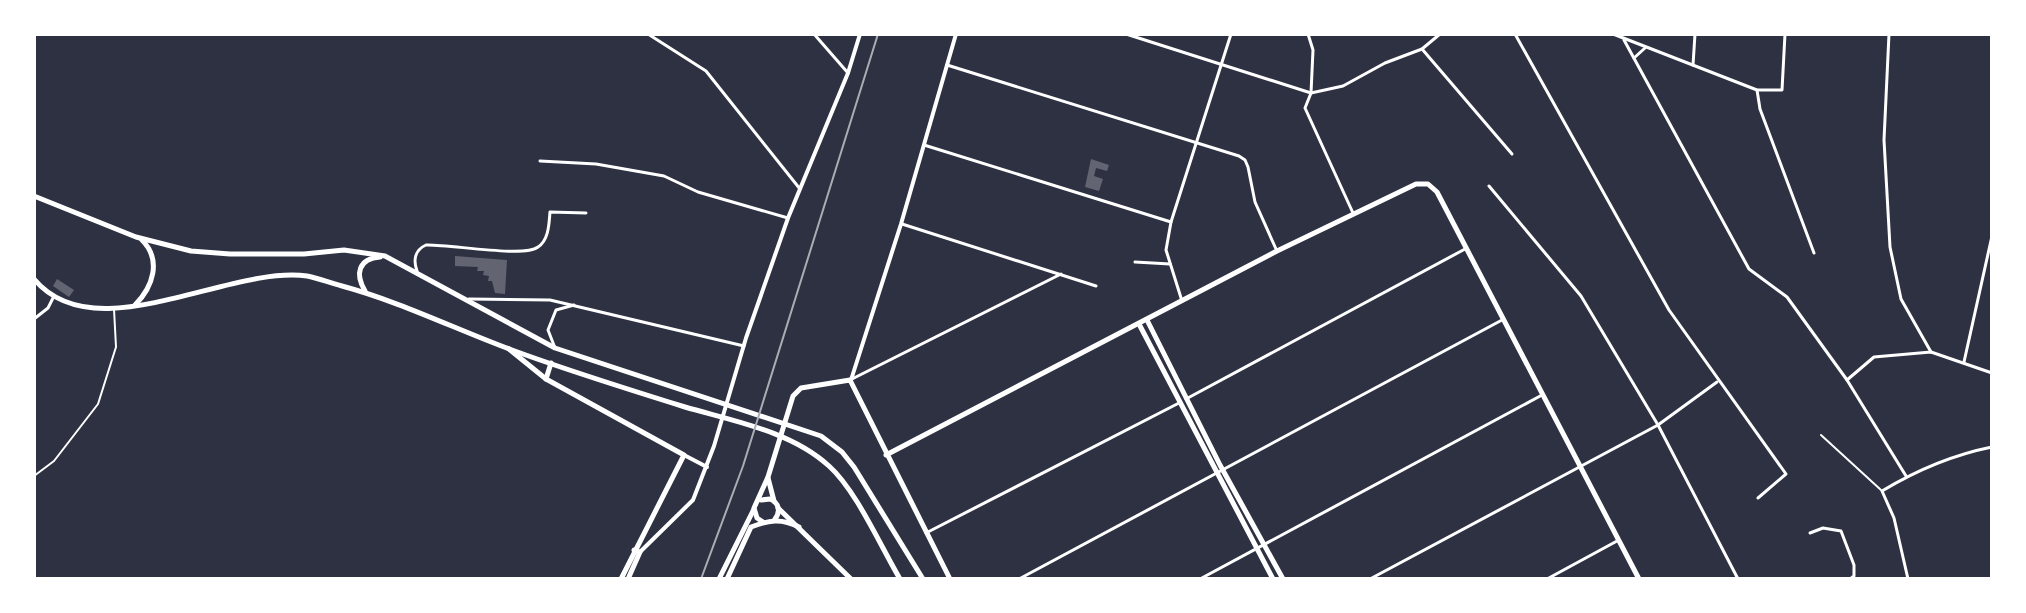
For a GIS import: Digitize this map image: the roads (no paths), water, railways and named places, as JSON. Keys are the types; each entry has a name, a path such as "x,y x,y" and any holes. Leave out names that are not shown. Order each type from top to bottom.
{"main road":[{"path":"886,455 1277,251 1416,184 1428,184 1437,192 1639,579"},
{"path":"35,197 136,237 191,251 304,254 344,250 385,256 555,348 821,436 842,452 923,579"},
{"path":"135,306 150,286 153,264 150,249 136,237"},
{"path":"366,292 358,276 359,270 371,258 385,256"},
{"path":"34,279 54,296 78,304 114,309 266,275 307,276 366,292 509,349 788,439 831,467 854,498 900,579"},
{"path":"1147,320 1223,470 1283,579"},
{"path":"1139,324 1273,579"},
{"path":"509,349 546,379 684,455 621,579"},
{"path":"546,379 551,363"},
{"path":"719,579 760,500 793,396 801,388 850,380 950,579"},
{"path":"768,477 778,508 851,579"},
{"path":"760,500 774,501"},
{"path":"754,508 757,518 763,522"},
{"path":"775,519 778,508"},
{"path":"727,579 751,527 775,519 799,527"},
{"path":"628,579 637,551"}],"street":[{"path":"648,34 706,71 800,189"},
{"path":"814,34 848,73"},
{"path":"637,551 693,500 707,467 788,218 848,73 860,34"},
{"path":"850,380 901,224 956,34"},
{"path":"1126,34 1311,93 1343,86 1385,63 1422,49 1440,34"},
{"path":"1182,301 1166,250 1171,222 1231,34"},
{"path":"1308,34 1313,50 1311,93 1305,108 1353,214"},
{"path":"1515,34 1669,310 1786,474 1758,498"},
{"path":"1613,34 1757,90 1782,90 1785,34"},
{"path":"1693,65 1695,34"},
{"path":"1889,34 1884,140 1890,247 1901,299 1931,352"},
{"path":"1624,40 1749,269 1787,297 1847,380 1906,476"},
{"path":"1634,58 1645,48"},
{"path":"1422,49 1512,154"},
{"path":"947,65 1245,160 1255,202 1277,251"},
{"path":"1757,90 1760,109 1814,253"},
{"path":"1991,148 1992,108"},
{"path":"924,145 1171,222"},
{"path":"540,161 596,164 664,176 698,192 788,218"},
{"path":"1489,186 1581,296 1658,425 1738,579"},
{"path":"418,274 416,255 426,245 517,251 535,249 547,234 550,212 586,213"},
{"path":"901,224 1096,286"},
{"path":"1964,362 1992,236"},
{"path":"926,533 1187,399 1465,249"},
{"path":"1135,262 1170,264"},
{"path":"850,380 1061,274"},
{"path":"34,319 48,308 54,296"},
{"path":"461,299 550,300 586,306 744,346"},
{"path":"555,348 548,330 556,310 573,305 586,306"},
{"path":"1019,579 1503,320"},
{"path":"1847,380 1874,357 1931,352 1992,373"},
{"path":"1370,579 1658,425 1718,381"},
{"path":"1200,579 1542,395"},
{"path":"1908,579 1894,518 1882,491 1906,476 1955,454 1992,447"},
{"path":"684,455 707,467"},
{"path":"1810,533 1823,528 1841,531 1854,565 1854,576 1850,579"},
{"path":"1547,579 1619,540"}],"lane":[{"path":"34,476 54,461 98,404 116,347 114,309"},
{"path":"1821,435 1882,491"}],"railway":[{"path":"701,579 743,466 878,34"}]}
